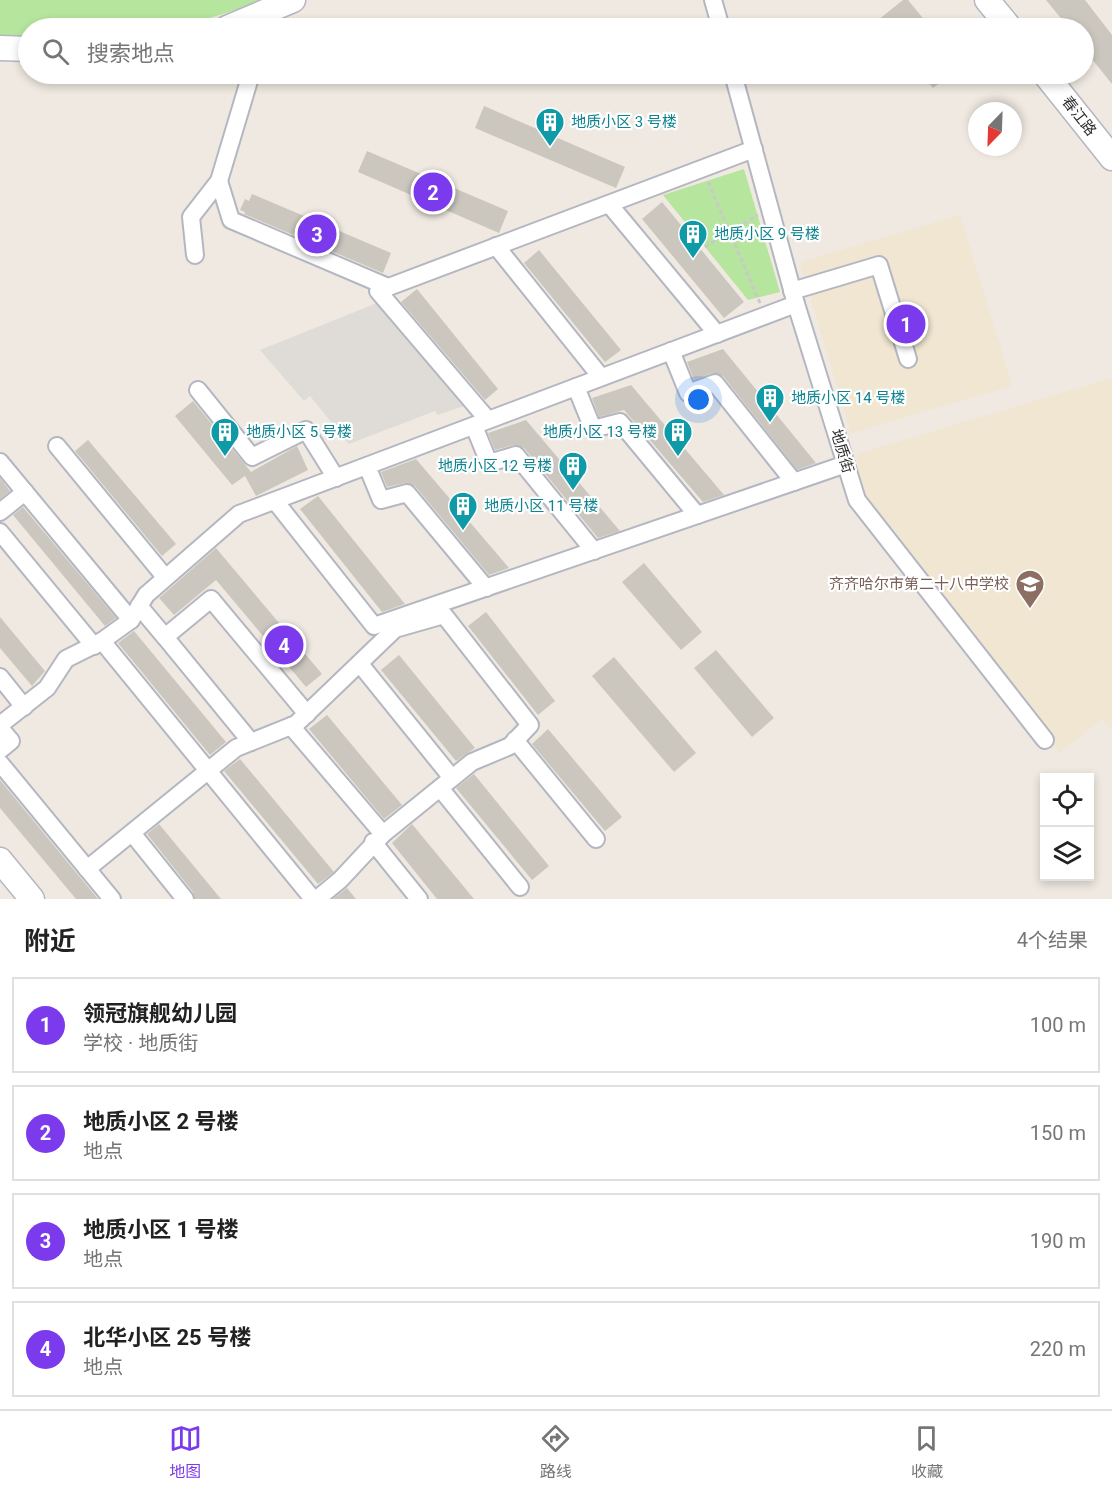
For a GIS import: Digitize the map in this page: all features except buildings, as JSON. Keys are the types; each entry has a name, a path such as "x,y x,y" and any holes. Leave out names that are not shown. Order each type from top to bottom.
{"main road":[{"path":"268,18 293,0"},
{"path":"987,0 1002,18"},
{"path":"0,48 18,49"},
{"name":"春江路","path":"1054,84 1112,158"},
{"path":"0,860 32,899"}],"street":[{"path":"713,0 718,18"},
{"path":"195,255 191,217 219,181 248,84"},
{"name":"地质街","path":"736,84 794,297 857,500 1045,740"},
{"path":"594,551 516,455 489,463 481,423 378,291 754,149"},
{"path":"219,181 231,220 388,287"},
{"path":"609,204 717,334"},
{"path":"496,246 601,378"},
{"path":"0,750 11,741 0,727 47,688 66,659 98,644 135,613 146,595 239,514 717,334 765,315 794,297 879,264 908,359"},
{"path":"672,351 688,393 715,383 794,482"},
{"path":"576,387 593,429 620,422 697,515"},
{"path":"198,390 252,457 306,430 336,478"},
{"path":"57,446 165,577"},
{"path":"0,462 135,613 165,637 251,742"},
{"path":"275,501 374,626 846,464"},
{"path":"367,466 381,500 407,493 486,588"},
{"path":"0,512 25,492"},
{"path":"0,532 208,771 313,899"},
{"path":"165,637 211,599 307,714"},
{"path":"87,869 236,748 291,726 307,714 395,629 444,615 530,725 510,746 472,762 378,838 340,880 317,899"},
{"path":"360,664 520,887"},
{"path":"0,677 24,706"},
{"path":"291,726 378,838 419,899"},
{"path":"515,741 596,839"},
{"path":"0,763 112,899"},
{"path":"132,833 185,899"}],"path":[{"path":"702,168 731,231 765,315"},
{"path":"705,247 770,207"}],"shaded area":[{"path":"960,215 1012,386 851,433 800,262"},
{"path":"377,303 467,405 438,415 435,411 349,444 310,396 304,401 260,350"},
{"name":"齐齐哈尔市第二十八中学校","path":"1112,378 1112,731 1102,719 1060,753 863,500 857,454"}],"green space":[{"path":"0,0 269,0 209,18 18,18 18,42 0,42"},
{"path":"744,169 780,292 748,300 663,195"}],"place":[{"name":"地质小区 3 号楼","path":"550,148"},
{"name":"地质小区 2 号楼","path":"433,192"},
{"name":"地质小区 1 号楼","path":"317,234"},
{"name":"地质小区 9 号楼","path":"693,260"},
{"name":"领冠旗舰幼儿园","path":"906,324"},
{"name":"地质小区 14 号楼","path":"770,424"},
{"name":"地质小区 5 号楼","path":"225,458"},
{"name":"地质小区 13 号楼","path":"678,458"},
{"name":"地质小区 12 号楼","path":"573,492"},
{"name":"地质小区 11 号楼","path":"463,532"},
{"name":"齐齐哈尔市第二十八中学校","path":"1030,610"},
{"name":"北华小区 25 号楼","path":"284,645"}]}
